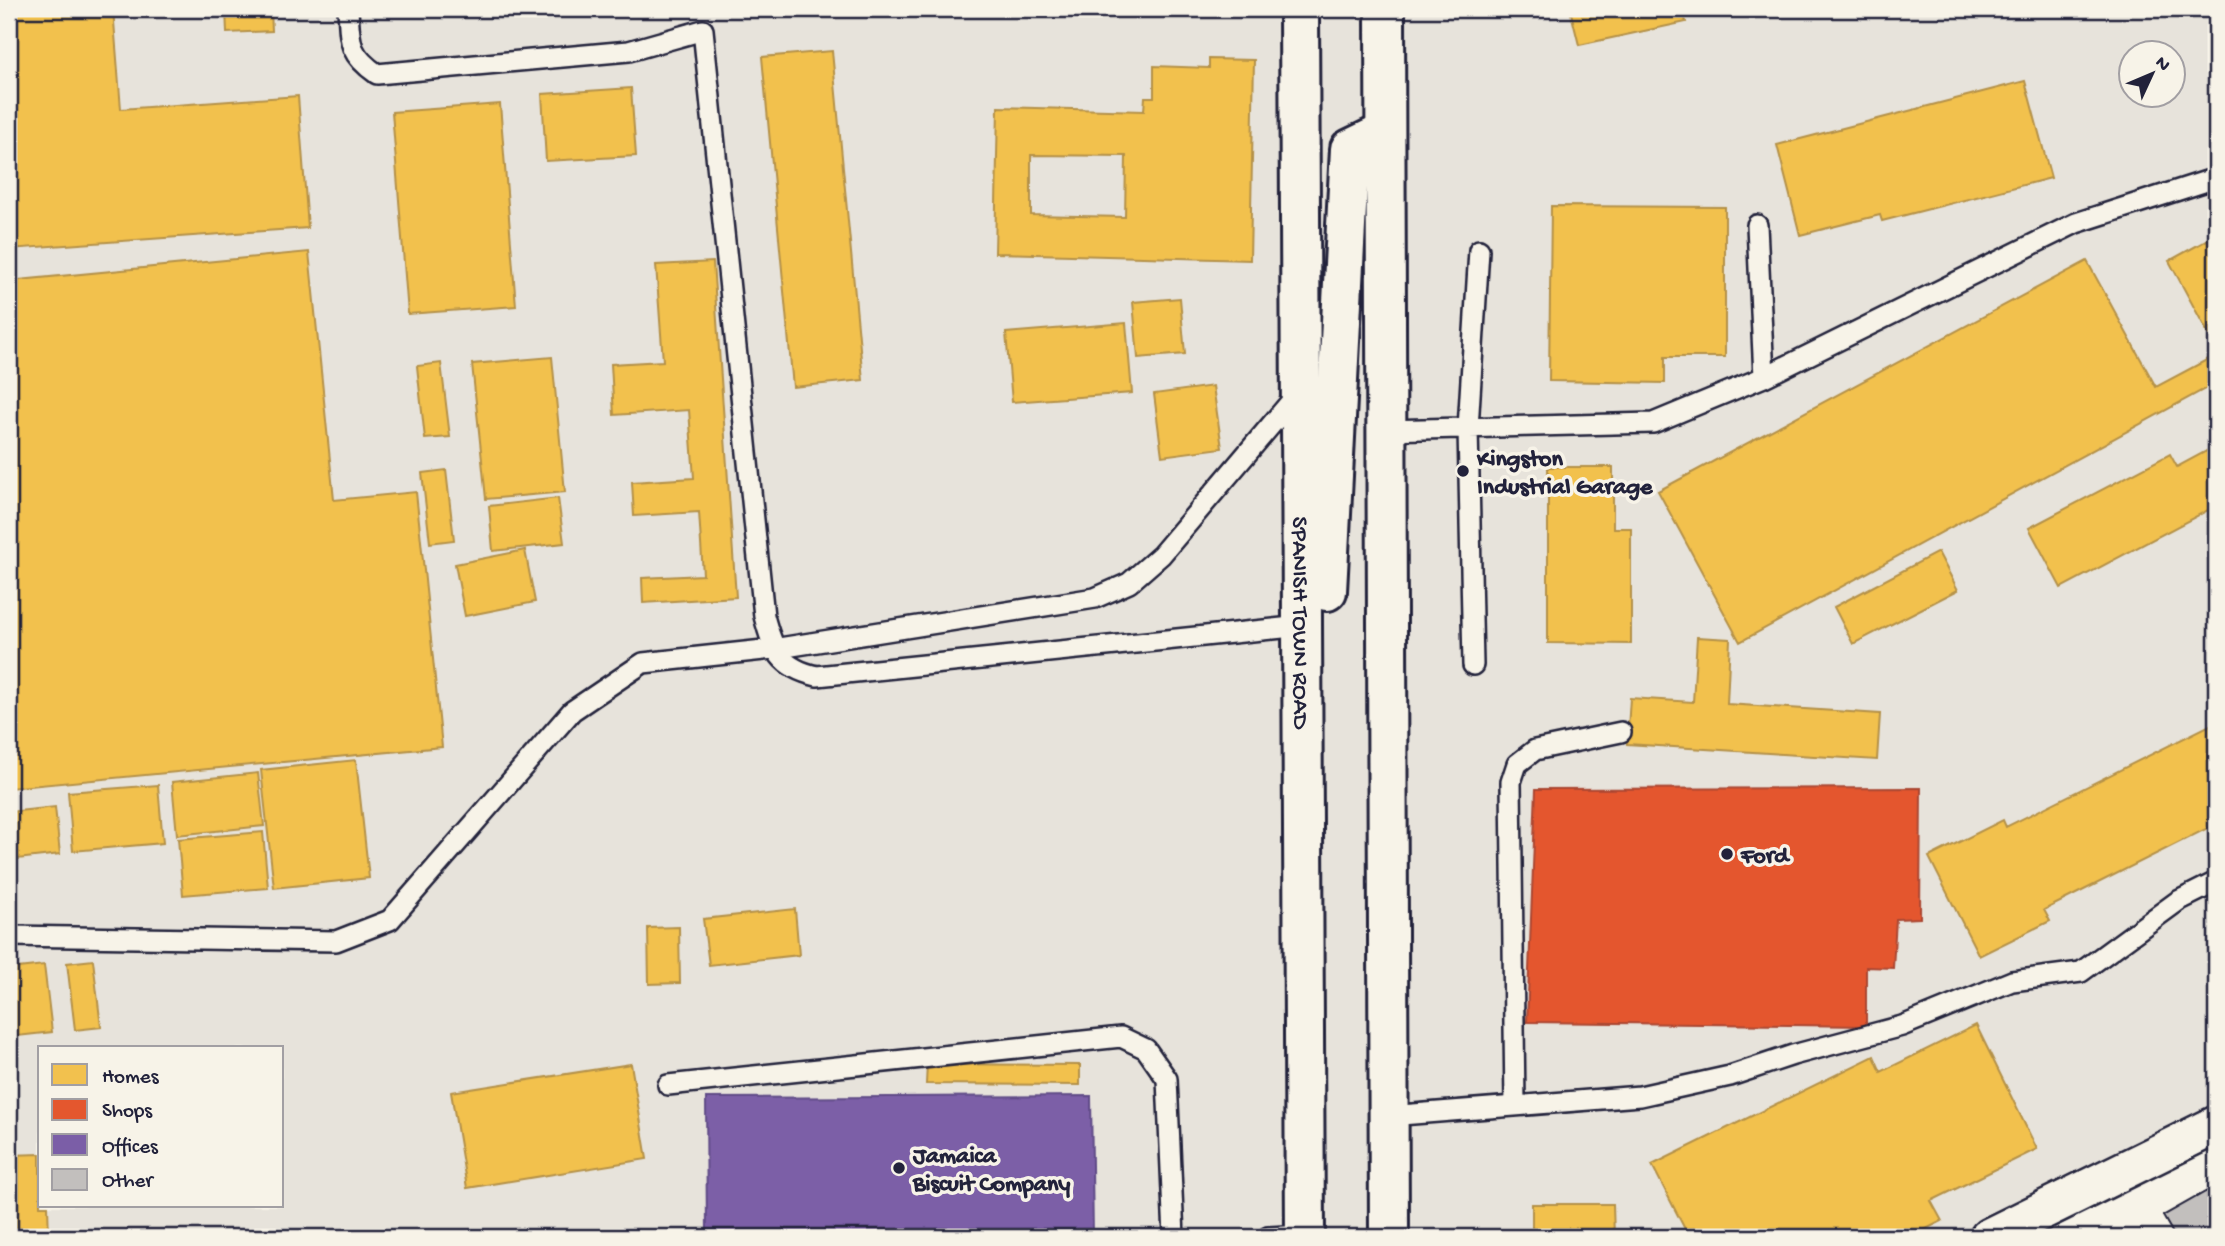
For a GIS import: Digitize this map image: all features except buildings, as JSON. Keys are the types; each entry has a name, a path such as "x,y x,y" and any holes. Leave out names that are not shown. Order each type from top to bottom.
{"highway":[{"name":"SPANISH TOWN ROAD","path":"1299,9 1305,1236"},
{"path":"1385,9 1389,1237"},
{"path":"1302,626 1326,598 1350,149 1385,132"}],"street":[{"path":"1989,1237 2216,1125"}],"lane":[{"path":"348,9 351,47 360,62 377,74 629,51 704,30 764,616 773,649 797,672 817,676 1302,626"},
{"path":"1386,430 1653,424 1763,377 2076,223 2216,178"},
{"path":"1757,225 1763,377"},
{"path":"1473,665 1468,428 1479,250"},
{"path":"9,936 336,941 390,920 572,712 643,663 773,649 1094,598 1129,583 1161,555 1301,388"},
{"path":"1515,1106 1511,796 1514,773 1517,764 1535,750 1620,732"},
{"path":"1388,1116 1640,1096 1730,1076 1793,1055 1902,1026 2012,981 2081,972 2178,901 2216,882"},
{"path":"668,1085 1121,1037 1146,1049 1167,1079 1174,1237"},
{"path":"1268,1237 1305,1236"}],"shaded area":[{"path":"9,9 2216,9 2216,1116 1972,1237 9,1237"}],"place":[{"name":"Kingston Industrial Garage","path":"1463,471"},
{"name":"Ford","path":"1727,854"},
{"name":"Jamaica Biscuit Company","path":"899,1168"}]}
